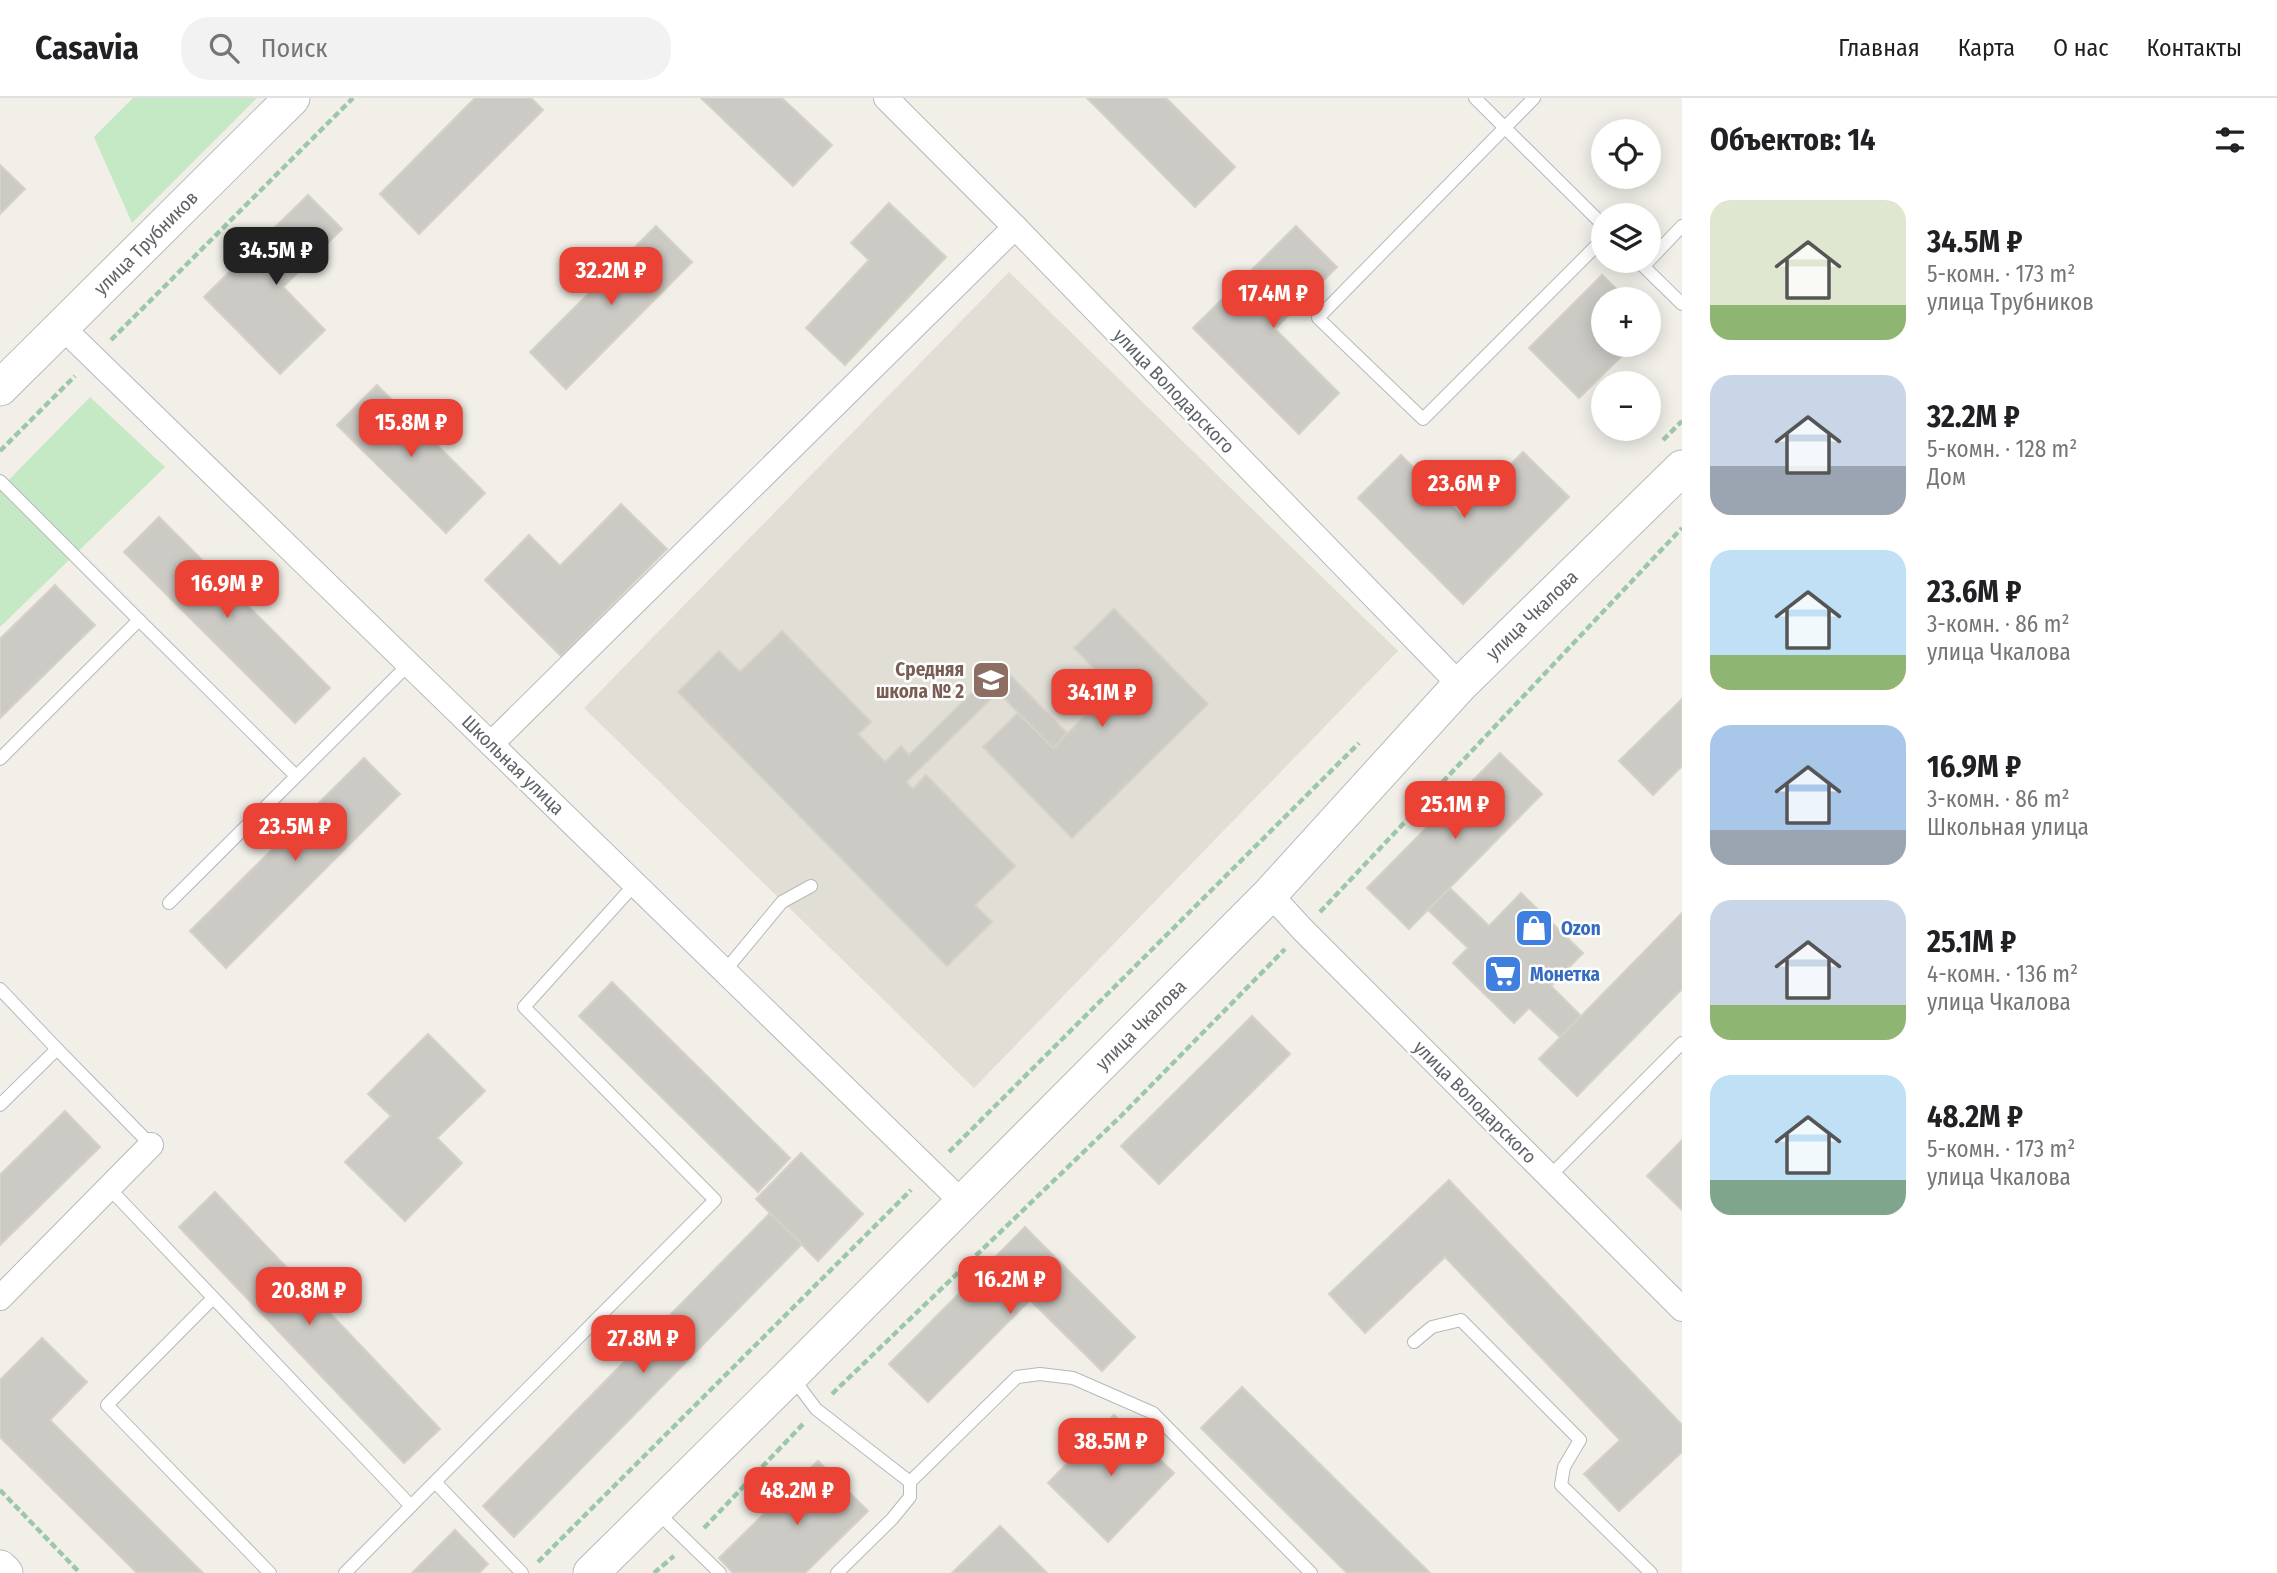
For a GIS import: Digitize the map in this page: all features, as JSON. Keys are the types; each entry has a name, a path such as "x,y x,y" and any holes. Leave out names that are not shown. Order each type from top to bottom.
{"street":[{"name":"улица Трубников","path":"0,388 292,98"},
{"name":"улица Володарского","path":"886,98 1460,685"},
{"path":"491,744 1015,227"},
{"name":"Школьная улица","path":"62,327 963,1203"},
{"name":"улица Чкалова","path":"591,1573 791,1376 1270,894 1460,685 1682,468"},
{"name":"улица Володарского","path":"1270,894 1682,1309"},
{"path":"0,1298 151,1145"},
{"path":"0,1568 5,1573"}],"lane":[{"path":"1475,98 1591,213"},
{"path":"1534,98 1318,317 1423,419 1591,251"},
{"path":"1661,245 1682,226"},
{"path":"1651,273 1682,304"},
{"path":"0,481 296,776"},
{"path":"0,759 139,620"},
{"path":"169,903 409,664"},
{"path":"345,1573 715,1199 524,1007 635,884"},
{"path":"724,972 782,902 811,886"},
{"path":"0,989 151,1145"},
{"path":"1550,1177 1682,1042"},
{"path":"0,1105 57,1049"},
{"path":"109,1188 411,1506"},
{"path":"213,1298 107,1405 270,1573"},
{"path":"1414,1342 1432,1327 1461,1320 1580,1440 1564,1467 1562,1485 1651,1573"},
{"path":"836,1573 892,1519 910,1497 910,1482 1017,1377 1040,1374 1073,1378 1153,1413 1311,1573"},
{"path":"791,1376 816,1409 910,1482"},
{"path":"435,1482 522,1573"},
{"path":"654,1510 720,1573"}],"path":[{"path":"0,452 353,98"},
{"path":"1662,440 1682,421"},
{"path":"654,1573 690,1543 816,1409 1122,1115 1303,930 1682,528"},
{"path":"537,1563 1360,742"},
{"path":"0,1490 80,1573"}],"shaded area":[{"name":"Средняя школа № 2","path":"1009,272 1398,651 974,1088 584,708"}],"green space":[{"path":"133,98 257,98 132,223 94,137"},
{"path":"90,397 165,467 0,627 0,489"}],"building":[{"path":"475,98 531,98 543,110 419,234 380,194"},
{"path":"701,98 782,98 832,145 793,186"},
{"path":"1087,98 1166,98 1235,167 1195,207"},
{"path":"0,165 25,189 0,214"},
{"path":"308,195 342,229 283,287 325,330 280,374 204,297"},
{"path":"889,203 946,257 845,365 806,328 869,260 851,243"},
{"path":"656,226 692,262 566,389 530,352"},
{"path":"1296,226 1337,267 1275,329 1339,393 1299,434 1193,328"},
{"path":"1602,275 1614,287 1591,287 1591,357 1621,357 1607,371 1591,371 1591,386 1579,398 1529,348"},
{"path":"377,385 485,493 446,533 337,425"},
{"path":"1523,452 1569,497 1463,604 1358,498 1401,455 1461,515"},
{"path":"621,504 667,549 561,656 485,580 529,535 560,566"},
{"path":"159,517 330,688 295,723 124,552"},
{"path":"55,585 95,625 0,718 0,639"},
{"path":"1114,609 1208,704 1072,838 983,747 1018,713 1053,748 1113,688 1074,648"},
{"path":"782,631 871,722 858,734 885,762 901,746 909,755 1000,665 1067,733 1053,748 998,692 906,782 913,789 926,775 1015,866 975,905 992,922 947,966 678,692 719,651 740,672"},
{"path":"1682,699 1682,766 1653,795 1619,761"},
{"path":"1500,753 1542,794 1409,929 1367,888"},
{"path":"364,758 400,794 226,968 190,931"},
{"path":"1450,888 1489,926 1521,893 1583,953 1551,986 1581,1016 1560,1037 1529,1008 1514,1023 1453,963 1468,948 1428,910"},
{"path":"1682,913 1682,989 1577,1096 1539,1059"},
{"path":"612,982 790,1158 758,1192 579,1016"},
{"path":"1252,1016 1290,1054 1159,1184 1121,1146"},
{"path":"428,1034 485,1091 437,1138 462,1163 405,1221 345,1162 391,1116 368,1094"},
{"path":"65,1111 100,1147 0,1245 0,1175"},
{"path":"1682,1140 1682,1210 1647,1176"},
{"path":"801,1153 863,1214 818,1261 756,1199"},
{"path":"1449,1180 1682,1425 1682,1452 1619,1511 1584,1474 1620,1440 1445,1257 1365,1333 1329,1294"},
{"path":"215,1192 440,1429 404,1463 179,1227"},
{"path":"770,1213 802,1244 514,1537 483,1506"},
{"path":"1025,1227 1135,1337 1102,1371 1030,1300 928,1402 889,1364"},
{"path":"42,1338 87,1382 50,1420 203,1573 137,1573 0,1437 0,1380"},
{"path":"1242,1387 1430,1573 1347,1573 1201,1428"},
{"path":"1114,1415 1174,1473 1108,1542 1048,1483"},
{"path":"818,1461 868,1511 805,1573 733,1573 719,1558"},
{"path":"1000,1526 1047,1573 952,1573"},
{"path":"455,1530 488,1564 479,1573 412,1573"}],"place":[{"name":"Средняя школа № 2","path":"991,680"},
{"name":"Ozon","path":"1534,928"},
{"name":"Монетка","path":"1503,974"}]}
